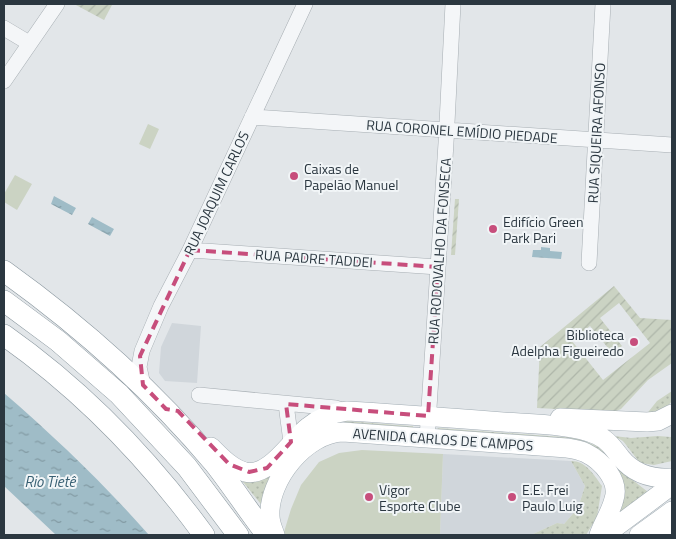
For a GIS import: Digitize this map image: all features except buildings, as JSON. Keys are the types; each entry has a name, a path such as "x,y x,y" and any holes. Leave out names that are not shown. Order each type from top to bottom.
{"highway":[{"path":"4,271 87,335 143,385 216,465 267,535"},
{"path":"4,301 58,341 119,394 188,467 238,535"},
{"path":"4,334 92,406 157,474 204,535"}],"main road":[{"name":"AVENIDA CARLOS DE CAMPOS","path":"166,409 178,411 229,464 245,472 257,472 267,468 307,428 336,413 347,411 542,425 577,430 596,434 640,473 657,478 672,478"},
{"path":"542,425 559,418 647,422 672,414"},
{"name":"AVENIDA CARLOS DE CAMPOS","path":"275,535 270,514 272,496 277,484 299,453 316,439 326,434 343,432 567,448 586,453 607,471 615,486 614,500 599,535"},
{"path":"605,535 672,484"},
{"path":"639,535 672,511"},
{"path":"666,535 672,532"}],"street":[{"path":"4,81 57,4"},
{"name":"RUA JOAQUIM CARLOS","path":"143,385 139,367 140,356 161,306 190,250 305,4"},
{"name":"RUA RODOVALHO DA FONSECA","path":"427,439 447,130 453,4"},
{"name":"RUA SIQUEIRA AFONSO","path":"589,262 602,4"},
{"path":"4,28 29,44"},
{"name":"RUA CORONEL EMÍDIO PIEDADE","path":"252,118 672,145"},
{"name":"RUA PADRE TADDEI","path":"190,250 438,267"},
{"name":"AVENIDA CARLOS DE CAMPOS","path":"199,395 336,408 347,411"},
{"path":"286,404 292,442"}],"highlighted area":[{"path":"190,250 438,267 428,416 286,404 291,442 267,468 249,472 229,464 178,411 166,409 143,385 140,356"}],"shaded area":[{"path":"172,323 201,326 197,383 165,381 159,373 161,347"},
{"name":"E.E. Frei Paulo Luig","path":"443,454 571,461 585,486 578,508 564,524 557,523 531,535 440,535"}],"green space":[{"path":"74,4 110,4 112,5 104,20"},
{"path":"148,124 159,129 150,149 139,144"},
{"path":"15,175 32,184 17,210 4,202 4,194"},
{"path":"455,199 459,199 455,255 451,255"},
{"path":"614,286 640,318 672,320 672,363 648,380 621,409 614,412 537,408 540,347","holes":["619,303 650,343 603,380 572,341 590,326 613,354 622,346 600,318"]},
{"path":"672,391 672,401 667,407 645,416 657,401"},
{"path":"345,421 413,426 414,430 323,431 264,508 239,477 334,422"},
{"path":"438,428 577,438 597,446 606,453 621,471 648,492 609,523 604,458 436,432"},
{"path":"614,436 631,438 671,437 672,461 654,465 640,463 623,441"},
{"name":"Vigor Esporte Clube","path":"362,450 443,454 440,535 285,535 284,532 291,509 301,485 319,462 339,453"},
{"path":"571,461 585,466 593,473 602,486 597,517 586,535 531,535 557,523 564,524 578,508 585,486"}],"water":[{"path":"54,196 76,208 72,215 51,204"},
{"path":"92,217 114,229 110,236 88,224"},
{"path":"541,247 550,248 550,251 562,252 561,259 532,257 533,250 541,250"},
{"name":"Rio Tietê","path":"4,393 79,462 149,535 56,535 4,486"}],"place":[{"name":"Caixas de Papelão Manuel","path":"294,176"},
{"name":"Edifício Green Park Pari","path":"493,229"},
{"name":"Biblioteca Adelpha Figueiredo","path":"634,342"},
{"name":"Vigor Esporte Clube","path":"369,497"},
{"name":"E.E. Frei Paulo Luig","path":"512,497"}]}
